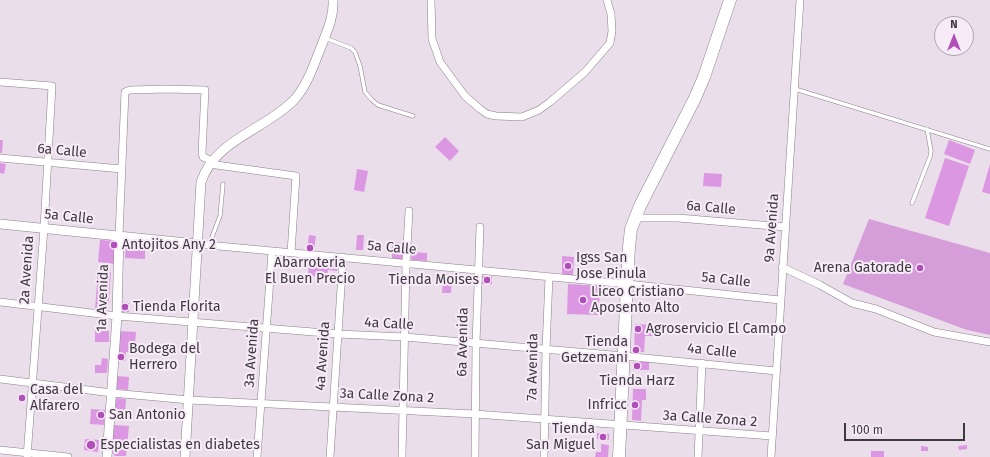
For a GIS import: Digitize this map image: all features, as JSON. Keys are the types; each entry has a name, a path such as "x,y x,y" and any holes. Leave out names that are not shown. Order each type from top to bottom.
{"main road":[{"path":"619,457 628,247 631,229 635,218 695,98 704,77 730,0"}],"street":[{"path":"185,457 199,194 202,177 211,163 226,147 285,108 294,100 303,88 333,18 334,0"},
{"path":"431,0 432,39 440,62 465,96 487,114 496,116 522,117 539,110 550,102 585,72 610,43 612,32 611,14 607,0"},
{"name":"9a Avenida","path":"771,457 800,0"},
{"name":"2a Avenida","path":"0,82 52,86 44,228 27,455"},
{"name":"1a Avenida","path":"107,457 116,316 125,92 130,90 152,89 205,90 202,154 203,157 211,163"},
{"name":"6a Calle","path":"0,158 122,169"},
{"path":"211,163 296,176 291,253"},
{"path":"402,457 406,264 409,211"},
{"name":"6a Calle","path":"635,218 678,218 785,227"},
{"name":"5a Calle","path":"0,224 780,300"},
{"name":"6a Avenida","path":"475,457 476,344 480,227"},
{"name":"3a Avenida","path":"257,457 272,251"},
{"name":"4a Avenida","path":"330,457 343,258"},
{"path":"782,267 820,285 852,303 876,309 934,332 990,342"},
{"name":"7a Avenida","path":"544,457 549,277"},
{"name":"4a Calle","path":"0,302 116,316 193,321 338,334 405,337 776,371"},
{"path":"698,457 702,364"},
{"name":"3a Calle Zona 2","path":"0,379 112,393 188,400 403,409 545,418 772,436"},
{"path":"0,450 27,455 68,457"}],"lane":[{"path":"324,38 351,48 356,52 365,92 372,100 378,105 413,116"},
{"path":"794,88 990,149"},
{"path":"912,203 930,157 931,151 927,129"},
{"path":"209,245 220,216 223,184"}],"shaded area":[{"name":"Arena Gatorade","path":"869,219 990,253 990,335 967,330 843,284"}],"building":[{"path":"445,137 459,151 450,161 435,147"},
{"path":"0,140 3,140 2,153 0,153"},
{"path":"949,140 975,150 970,164 944,154"},
{"path":"945,158 969,166 949,226 925,218"},
{"path":"0,163 6,164 4,174 0,173"},
{"path":"990,164 990,194 982,192"},
{"path":"357,169 368,171 364,192 354,190"},
{"path":"704,173 722,174 721,187 703,186"},
{"path":"309,235 316,236 314,250 307,249"},
{"path":"357,235 364,235 363,250 356,250"},
{"path":"100,240 117,241 115,264 98,262"},
{"path":"128,241 136,242 136,249 145,250 145,259 125,258 126,243"},
{"path":"392,242 403,243 402,259 392,259"},
{"path":"412,252 427,253 427,261 411,260"},
{"name":"Igss San Jose Pinula","path":"562,256 574,257 573,275 562,275"},
{"path":"309,259 338,261 337,271 328,270 327,277 308,276"},
{"path":"98,271 111,272 108,310 95,309"},
{"path":"443,274 452,275 451,293 442,293"},
{"name":"Tienda Moises","path":"482,276 492,277 492,284 482,284"},
{"name":"Liceo Cristiano Aposento Alto","path":"568,284 600,286 599,315 567,314"},
{"name":"Tienda Florita","path":"121,302 129,303 129,312 121,312"},
{"path":"636,308 645,308 644,314 636,313"},
{"path":"635,324 654,325 654,336 645,336 644,352 634,352"},
{"path":"95,330 109,331 109,342 95,342"},
{"path":"120,331 136,332 135,344 139,344 138,353 126,352 125,361 118,360"},
{"path":"102,358 108,359 107,373 95,373 95,365 101,365"},
{"path":"633,362 649,362 649,370 633,370"},
{"path":"116,376 129,377 128,390 117,389 115,386"},
{"path":"633,389 646,389 646,400 642,400 641,421 632,420"},
{"path":"117,398 126,399 125,414 114,413"},
{"path":"91,409 105,410 104,425 90,424"},
{"path":"113,425 129,426 126,456 115,456 111,451"},
{"name":"Tienda San Miguel","path":"597,433 609,434 609,440 597,439"},
{"name":"Especialistas en diabetes","path":"85,439 99,440 98,452 84,450"},
{"path":"601,444 609,445 608,457 595,457 596,452 601,452"},
{"path":"967,445 967,449 959,450 958,446"},
{"path":"921,446 928,447 928,451 921,451"},
{"path":"871,451 884,451 884,457 871,457"}],"place":[{"name":"Antojitos Any 2","path":"114,245"},
{"name":"Abarroteria El Buen Precio","path":"310,248"},
{"name":"Igss San Jose Pinula","path":"568,266"},
{"name":"Arena Gatorade","path":"920,268"},
{"name":"Tienda Moises","path":"487,280"},
{"name":"Liceo Cristiano Aposento Alto","path":"583,300"},
{"name":"Tienda Florita","path":"125,307"},
{"name":"Agroservicio El Campo","path":"638,329"},
{"name":"Tienda Getzemani","path":"636,350"},
{"name":"Bodega del Herrero","path":"121,357"},
{"name":"Tienda Harz","path":"637,366"},
{"name":"Casa del Alfarero","path":"22,398"},
{"name":"Infricc","path":"635,405"},
{"name":"San Antonio","path":"101,415"},
{"name":"Tienda San Miguel","path":"603,437"},
{"name":"Especialistas en diabetes","path":"91,445"}]}
